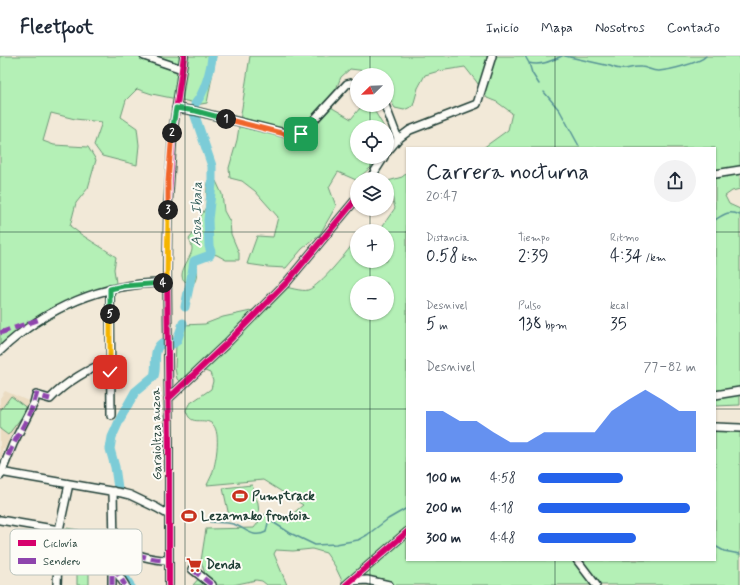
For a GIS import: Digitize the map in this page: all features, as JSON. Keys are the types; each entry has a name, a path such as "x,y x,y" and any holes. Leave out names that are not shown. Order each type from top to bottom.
{"street":[{"path":"144,56 182,69"},
{"name":"Garaioltza auzoa","path":"169,585 167,283 168,181 176,108 184,56"},
{"path":"394,144 410,130 477,104 492,56"},
{"path":"176,108 196,111 293,136 301,134 326,109 347,84 350,83"},
{"path":"388,112 398,139"},
{"path":"716,174 740,170"},
{"path":"168,399 226,344 282,287 350,206"},
{"path":"0,351 18,335 53,312 82,298 110,289 144,284 167,283"},
{"path":"110,289 111,415"},
{"path":"110,360 70,381 59,389 50,399 36,395 35,402 0,473 130,495 169,515"},
{"path":"716,395 740,390"},
{"path":"716,427 740,428"},
{"path":"59,529 69,484"},
{"path":"113,491 114,529"},
{"path":"0,520 53,529"},
{"path":"349,583 406,533"},
{"path":"142,557 156,560 165,560"},
{"path":"578,561 596,585"},
{"path":"192,569 212,585"},
{"path":"57,575 57,585"},
{"path":"112,585 113,575"},
{"path":"118,575 125,585"},
{"path":"349,583 367,580 389,585"}],"shaded area":[{"path":"5,391 33,403 10,436 6,447 2,449 0,460 0,398"}],"green space":[{"path":"0,56 216,56 207,103 195,105 191,102 152,94 137,89 126,100 121,117 137,128 139,145 137,165 102,156 94,145 102,122 75,119 51,113 43,141 54,145 88,147 96,160 88,188 76,203 70,226 116,257 114,269 117,290 94,298 50,319 22,337 0,355"},
{"path":"250,56 740,56 740,189 732,191 725,196 729,204 740,209 740,405 716,406 716,147 484,147 508,130 512,113 497,102 487,98 465,67 425,75 418,88 413,106 404,110 394,106 394,68 350,68 341,77 329,106 351,119 357,112 375,112 380,120 350,120 350,164 375,164 365,172 350,172 350,177 338,172 329,187 336,206 320,234 302,249 286,268 247,264 257,236 273,237 278,217 255,191 242,181 230,178 229,168 237,140"},
{"path":"406,174 406,561 716,561 716,427 740,428 740,585 344,585 335,566 326,553 312,549 293,551 276,550 274,554 287,585 267,585 262,581 256,580 233,585 193,585 200,577 206,577 201,561 206,529 254,528 265,514 272,513 284,521 303,505 263,480 207,485 213,473 216,460 216,432 211,423 207,421 193,420 190,418 186,410 189,404 211,389 213,381 210,373 205,371 188,379 179,381 177,379 175,368 176,344 179,341 183,325 205,324 223,317 251,311 258,307 281,286 299,290 308,290 327,275 350,247 350,268 394,268 394,224 384,224 389,216 394,216 394,179 402,177"},
{"path":"210,176 216,181 222,194 224,211 230,222 231,234 239,253 239,260 226,260 212,254 209,257 197,260 195,281 190,284 183,279 182,275 192,252 192,246 189,239 197,229 200,218 206,207 207,187"},
{"path":"11,396 28,409 8,435 0,429 0,411"},
{"name":"Pumptrack","path":"252,485 258,503 259,514 244,519 236,519 229,516 223,488"},
{"path":"77,575 89,575 89,585 77,585"}],"waterway":[{"name":"Asua Ibaia","path":"195,104 206,82 212,56"},
{"path":"525,56 529,63 533,64 550,61 562,56"},
{"path":"565,56 620,69 641,67 657,71 684,66 703,59 706,56"},
{"path":"529,63 532,73 539,84"},
{"path":"544,92 560,111 579,146"},
{"name":"Asua Ibaia","path":"185,307 194,261 210,255 211,252 209,246 208,220 212,184 212,166 194,113"},
{"path":"716,219 727,213 740,215"},
{"name":"Asua Ibaia","path":"173,344 177,341 183,323"},
{"name":"Asua Ibaia","path":"118,488 115,467 110,449 112,437 135,392 154,376 156,354 162,343"},
{"path":"210,522 233,524 253,534 261,534 266,532 268,523 271,521 290,533 315,545 336,544 358,540 406,509"},
{"path":"716,547 724,551 740,554"},
{"name":"Asua Ibaia","path":"124,575 130,585"}],"marked path":[{"path":"0,333 40,319"},
{"path":"8,456 31,411 36,395 50,399"},
{"path":"142,556 165,560"},
{"path":"192,569 212,585"},
{"path":"112,575 112,585"},
{"path":"119,575 125,585"}],"cycle path":[{"path":"169,585 168,205 173,131 184,56"},
{"path":"168,399 226,344 287,282 350,206"},
{"path":"346,585 406,533"}],"place":[{"name":"Pumptrack","path":"240,496"},
{"name":"Lezamako frontoia","path":"189,516"},
{"name":"Denda","path":"194,565"}],"route":[{"path":"110,372 110,289 123,286 167,283 168,181 172,132 176,108 196,111 293,136 301,134"}]}
